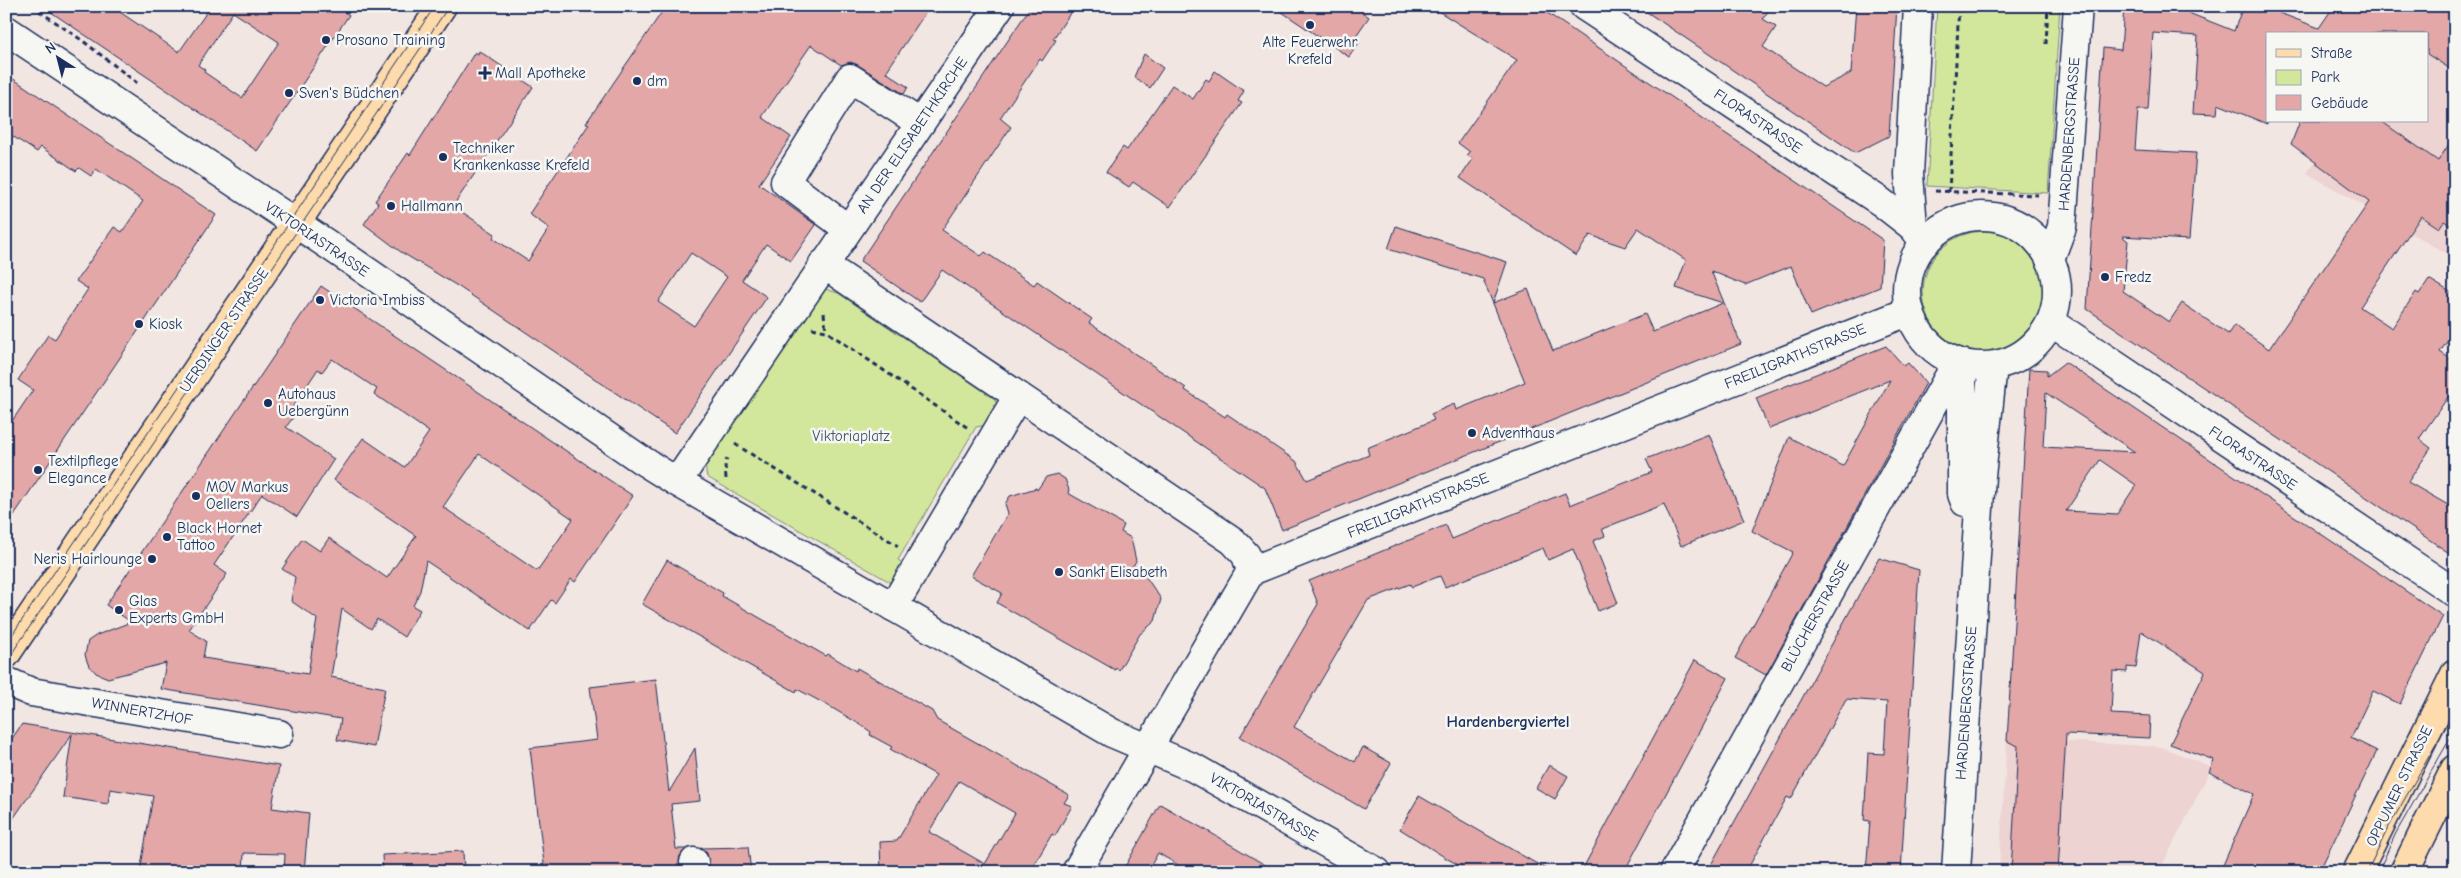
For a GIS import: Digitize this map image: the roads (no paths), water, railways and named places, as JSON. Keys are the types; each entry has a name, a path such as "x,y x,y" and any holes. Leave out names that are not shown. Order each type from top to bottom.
{"main road":[{"name":"UERDINGER STRASSE","path":"6,654 442,6"},
{"name":"OPPUMER STRASSE","path":"2357,872 2455,674"},
{"path":"2404,872 2455,769"}],"street":[{"name":"AN DER ELISABETHKIRCHE","path":"823,264 1000,6"},
{"name":"FLORASTRASSE","path":"1584,6 1872,197 1919,235"},
{"path":"1918,6 1910,190 1919,235 1907,287 1910,311 1920,333 1936,351 1959,363 1993,366 2011,360 2027,351 2041,338 2051,322 2057,294 2056,280 2050,260 2036,239 2016,224 1992,217 1967,218 1919,235"},
{"name":"HARDENBERGSTRASSE","path":"2050,260 2062,228 2078,6"},
{"name":"VIKTORIASTRASSE","path":"6,30 296,223 640,459 678,482"},
{"path":"848,229 785,182 850,78 920,123"},
{"path":"1076,872 1251,571 1246,554 1233,541 823,264 678,482 1112,733 1148,748"},
{"name":"FREILIGRATHSTRASSE","path":"1251,571 1910,311"},
{"name":"FLORASTRASSE","path":"2051,322 2455,593"},
{"name":"HARDENBERGSTRASSE","path":"1959,363 1962,494 1977,535"},
{"name":"BLÜCHERSTRASSE","path":"1674,872 1959,363"},
{"name":"HARDENBERGSTRASSE","path":"1956,872 1981,476 1993,366"},
{"path":"893,607 1018,396"},
{"name":"WINNERTZHOF","path":"6,681 31,692 279,734"},
{"name":"VIKTORIASTRASSE","path":"1148,748 1194,768 1377,872"}],"tram line":[{"path":"6,644 435,6"},
{"path":"6,662 449,6"},
{"path":"2367,872 2387,830 2455,711"},
{"path":"2378,872 2396,833 2455,730"}],"place":[{"name":"Alte Feuerwehr Krefeld","path":"1310,25"},
{"name":"Prosano Training","path":"326,40"},
{"name":"Mall Apotheke","path":"485,73"},
{"name":"dm","path":"637,81"},
{"name":"Sven's Büdchen","path":"289,93"},
{"name":"Techniker Krankenkasse Krefeld","path":"443,157"},
{"name":"Hallmann","path":"391,206"},
{"name":"Fredz","path":"2105,277"},
{"name":"Victoria Imbiss","path":"320,300"},
{"name":"Kiosk","path":"139,324"},
{"name":"Autohaus Uebergünn","path":"268,403"},
{"name":"Adventhaus","path":"1472,433"},
{"name":"Textilpflege Elegance","path":"38,470"},
{"name":"MOV Markus Oellers","path":"196,496"},
{"name":"Black Hornet Tattoo","path":"167,537"},
{"name":"Neris Hairlounge","path":"152,559"},
{"name":"Sankt Elisabeth","path":"1059,572"},
{"name":"Glas Experts GmbH","path":"119,610"}],"district":[{"name":"Hardenbergviertel","path":"1508,722"}],"park label":[{"name":"Viktoriaplatz","path":"851,436"}]}
